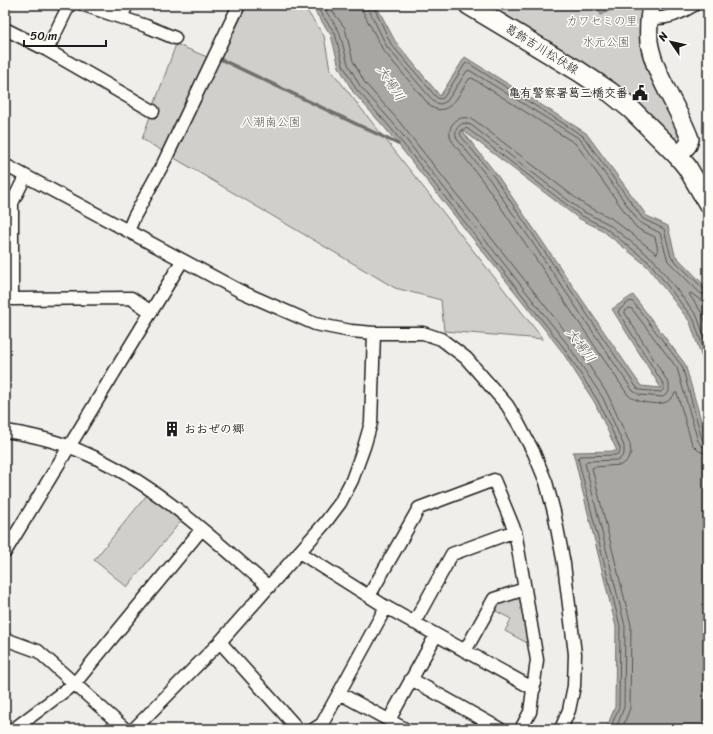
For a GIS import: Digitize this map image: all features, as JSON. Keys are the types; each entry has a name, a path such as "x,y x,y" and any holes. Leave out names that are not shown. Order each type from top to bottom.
{"main road":[{"name":"葛飾吉川松伏線","path":"469,5 610,92 631,109 678,156 687,168 708,204"}],"street":[{"path":"46,50 69,5"},
{"path":"84,5 146,26 175,38"},
{"path":"121,17 127,5"},
{"path":"128,231 164,162 240,5"},
{"path":"650,11 659,19 682,13 694,5"},
{"path":"650,11 649,40 653,59 690,139 688,145 678,156"},
{"path":"5,29 46,50 153,111"},
{"path":"5,165 240,291 315,324 351,331 423,333 441,339 471,364 507,405 534,453 546,482 554,512 564,564 575,654 574,686 569,710 561,729"},
{"path":"25,177 12,204 12,299 131,298 151,312"},
{"path":"5,552 182,261"},
{"path":"134,729 220,642 340,503 358,466 371,423 374,332"},
{"path":"5,431 39,437 70,447 88,454 135,480 162,498 269,587"},
{"path":"369,596 419,508 494,480 515,532 537,660 530,712 520,729"},
{"path":"14,729 74,683 202,530"},
{"path":"414,623 452,554 515,532"},
{"path":"299,552 386,607 534,689"},
{"path":"465,651 494,599 525,589"},
{"path":"314,729 322,724 386,607"},
{"path":"389,720 436,635"},
{"path":"5,639 38,651 125,729"},
{"path":"220,642 298,729"},
{"path":"411,679 500,729"},
{"path":"339,693 405,729"}],"green space":[{"name":"八潮南公園","path":"247,5 299,5 305,8 324,36 330,69 543,339 444,331 441,300 395,288 142,139 176,44 219,62"},
{"name":"水元公園","path":"475,5 643,5 681,133 671,142"},
{"path":"147,495 181,521 127,587 94,560"},
{"path":"517,596 523,599 531,645 505,631 511,619 492,609 495,603"}],"water":[{"name":"大場川","path":"313,5 376,5 395,41 440,96 465,57 586,133 647,216 668,226 675,255 708,289 708,376 690,322 647,266 602,230 578,218 461,129 497,175 641,386 661,388 612,309 633,295 685,364 708,445 708,729 606,729 615,707 616,627 573,452 617,451 595,403 561,350 385,128 353,92 339,67 331,35 313,9"},
{"path":"592,5 621,5 601,15 599,11 593,8"}],"waterway":[{"path":"218,58 398,144"}],"place":[{"name":"亀有警察署葛三橋交番","path":"640,93"},
{"name":"おおぜの郷","path":"172,429"}],"park label":[{"name":"カワセミの里","path":"602,21"}]}
